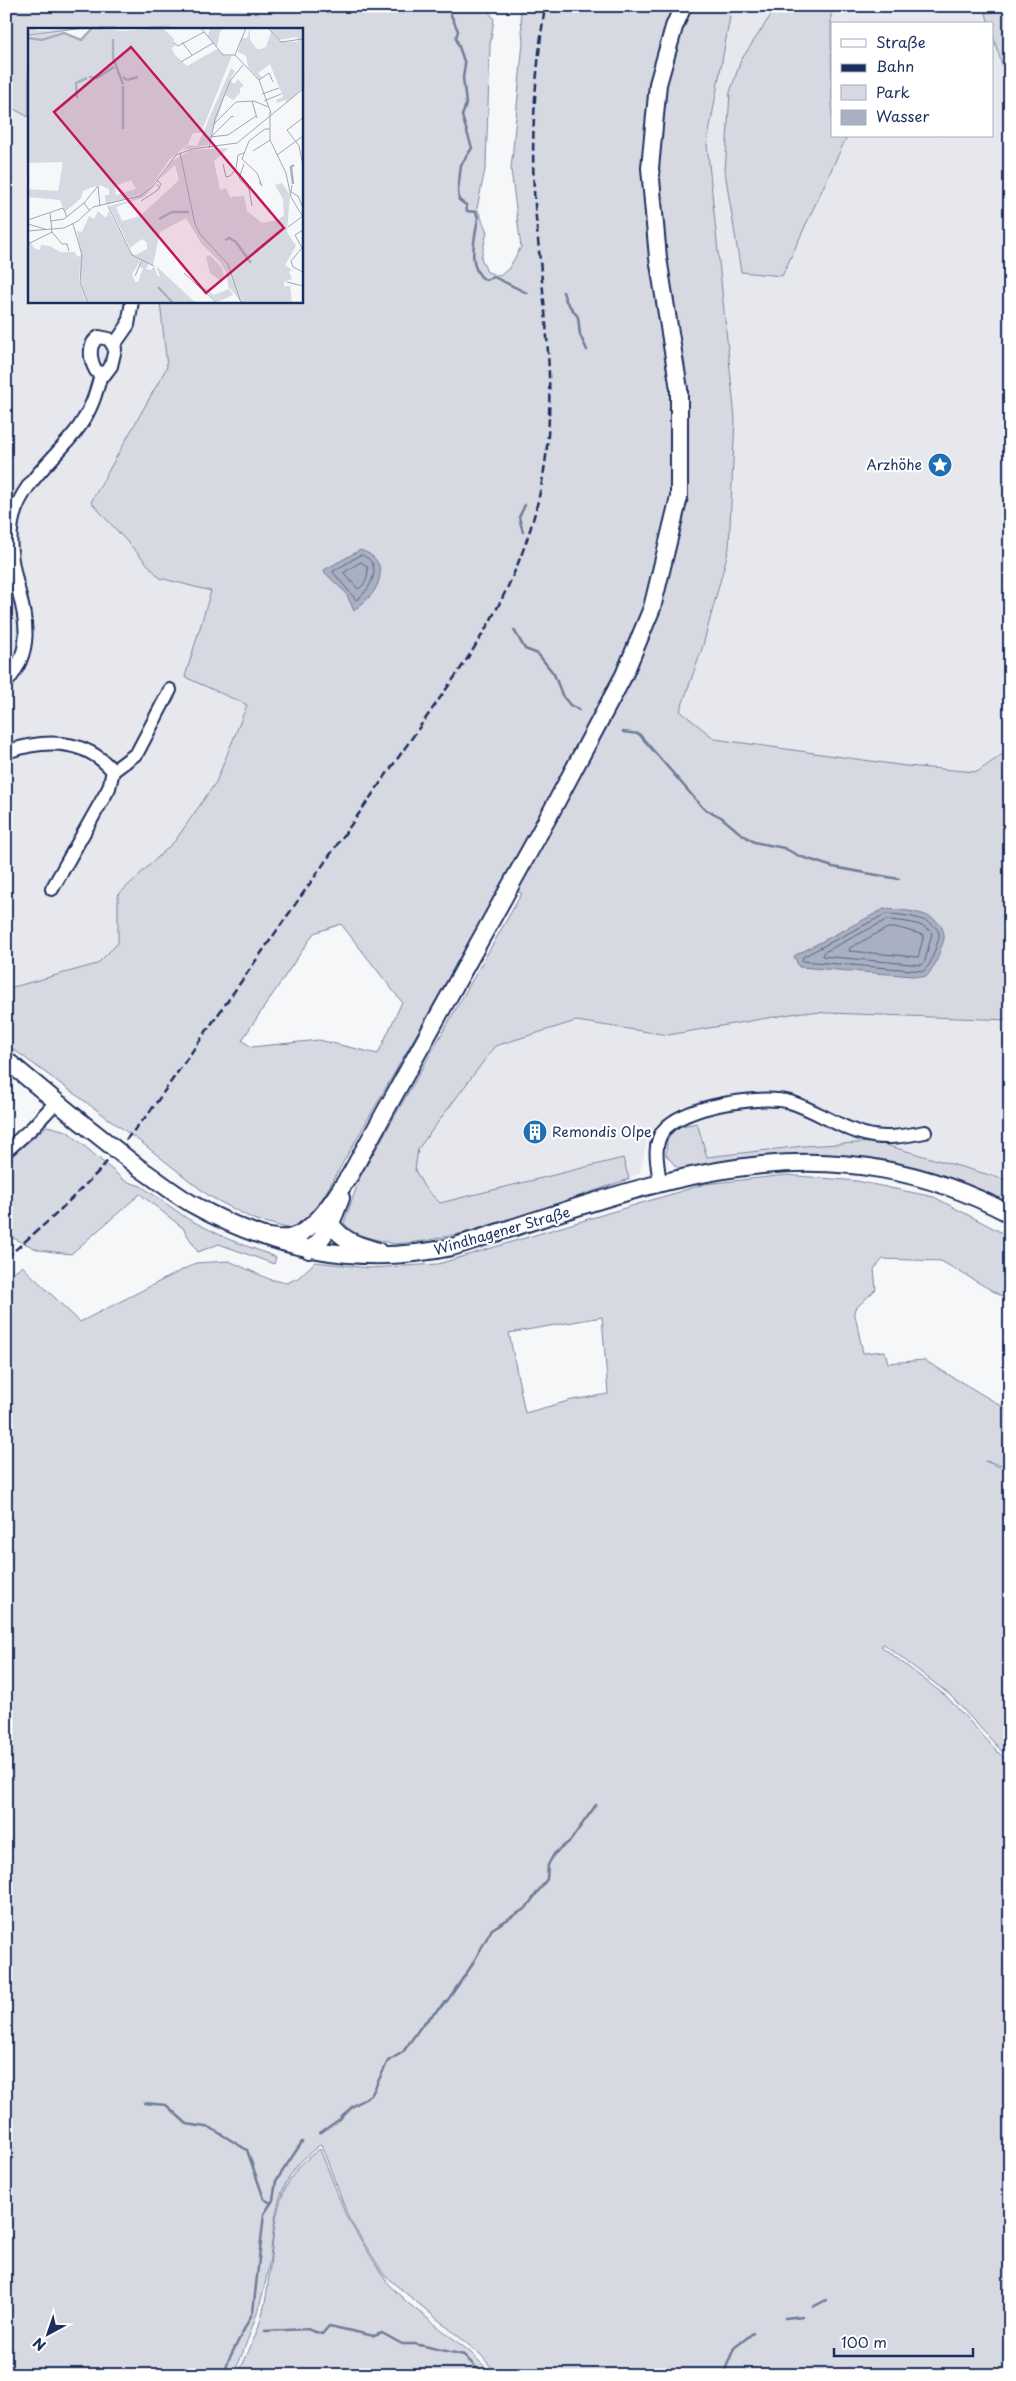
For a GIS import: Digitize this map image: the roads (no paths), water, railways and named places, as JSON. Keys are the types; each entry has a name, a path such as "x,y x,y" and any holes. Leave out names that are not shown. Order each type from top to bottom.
{"main road":[{"path":"309,1250 555,806 624,675 652,608 678,496 679,389 658,258 650,168 658,84 674,27 683,6"},
{"path":"6,1060 138,1167 190,1203 225,1221 265,1236 281,1239 292,1237 325,1221"},
{"name":"Windhagener Straße","path":"265,1236 309,1250 361,1257 418,1255 452,1247 660,1183 737,1168 782,1162 820,1161 864,1165 935,1181 1010,1214"},
{"path":"325,1221 339,1235 351,1243 395,1256"}],"street":[{"path":"101,374 109,371 114,354 114,345 128,325 132,302"},
{"path":"101,374 93,367 91,345 99,336 106,337 114,345"},
{"path":"6,683 20,664 28,638 10,559 9,540 12,520 27,488 86,416 94,401 101,374"},
{"path":"52,889 109,788 113,772 138,752 170,690"},
{"path":"6,752 47,743 74,746 103,759 113,772"},
{"path":"660,1183 656,1154 663,1131 680,1117 723,1105 760,1099 790,1102 865,1134 894,1138 925,1132"},
{"path":"6,1151 56,1101"}],"water":[{"path":"360,550 372,556 376,561 379,566 380,577 372,594 354,611 346,593 324,570"},
{"path":"884,909 920,913 929,916 942,927 943,942 935,964 926,977 799,967 794,956"}],"waterway":[{"path":"458,6 451,10 451,15 458,31 456,38 465,64 463,78 466,104 462,116 472,148 461,165 458,191 459,200 466,205 467,211 476,212 478,218 473,252 475,268 485,280 494,277 527,293"},
{"path":"563,292 566,301 578,317 580,335 587,350"},
{"path":"523,532 519,517 525,505"},
{"path":"514,630 525,649 538,654 554,674 562,695 570,705 579,710"},
{"path":"623,732 639,734 703,808 721,817 754,842 784,848 799,856 833,867 899,879"},
{"path":"320,2133 340,2119 352,2107 372,2094 388,2061 403,2052 422,2025 447,2001 470,1968 492,1929 526,1908 547,1879 548,1865 554,1854 570,1841 596,1805"},
{"path":"144,2103 166,2105 187,2124 211,2128 247,2150 264,2199 271,2203"},
{"path":"224,2375 229,2359 253,2312 264,2214 273,2200 276,2181 302,2142"},
{"path":"813,2307 826,2300"},
{"path":"785,2318 803,2316"},
{"path":"265,2331 307,2329 322,2334 329,2326 374,2336 382,2333 402,2344 415,2344 464,2355 483,2375"},
{"path":"723,2375 734,2348 753,2333"}],"railway":[{"path":"6,1258 54,1216 98,1172 149,1113 461,668 500,602 521,556 542,482 549,410 547,337 533,168 535,98 545,6"}],"place":[{"name":"Arzhöhe","path":"940,465"},
{"name":"Remondis Olpe","path":"535,1132"}]}
